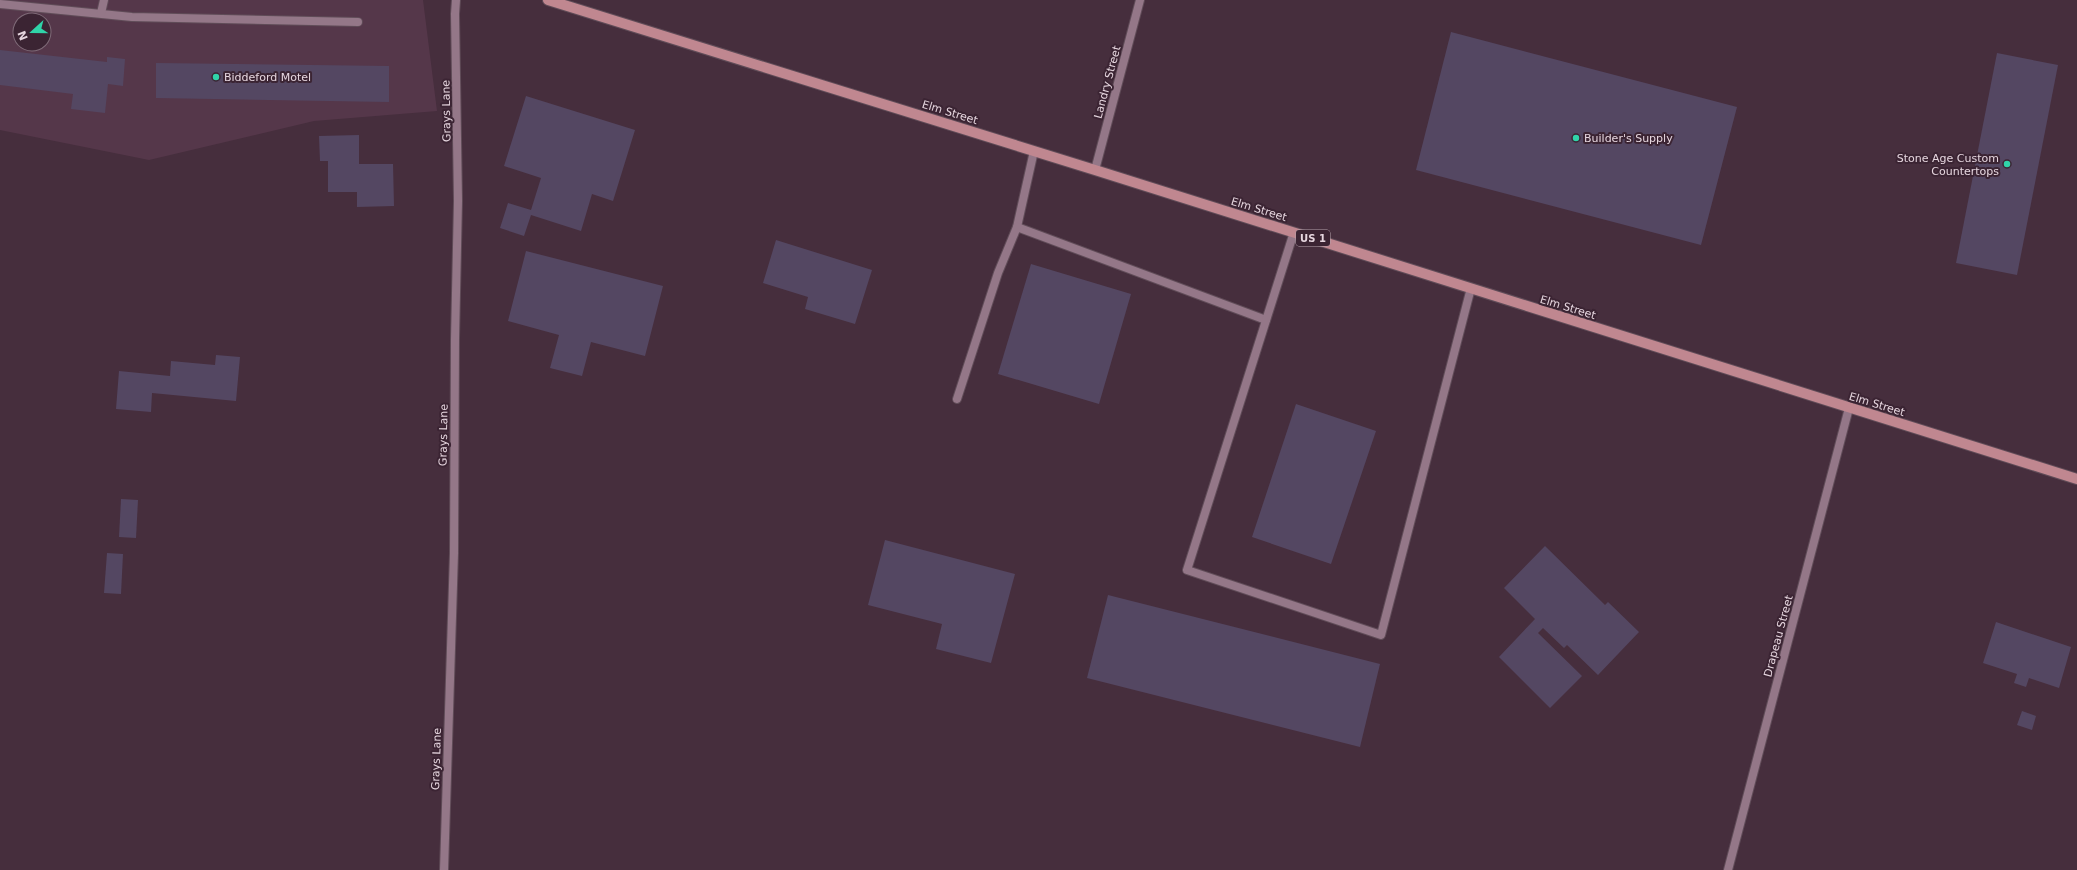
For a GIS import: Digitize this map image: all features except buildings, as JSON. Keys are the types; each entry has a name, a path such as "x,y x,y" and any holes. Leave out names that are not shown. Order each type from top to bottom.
{"main road":[{"name":"Elm Street","path":"548,0 1294,232 2077,479"}],"street":[{"path":"101,13 104,0"},
{"name":"Grays Lane","path":"444,870 454,552 454,363 458,201 456,0"},
{"name":"Landry Street","path":"1095,170 1140,0"},
{"path":"0,4 23,2 132,17 358,22"},
{"path":"957,399 998,273 1017,227 1034,151"},
{"path":"1017,227 1266,320"},
{"path":"1294,232 1187,570 1381,635 1471,288"},
{"name":"Drapeau Street","path":"1728,870 1849,408"}],"shaded area":[{"name":"Biddeford Motel","path":"0,0 423,0 437,111 314,121 149,160 0,130"}],"place":[{"name":"Biddeford Motel","path":"216,77"},
{"name":"Builder's Supply","path":"1576,138"},
{"name":"Stone Age Custom Countertops","path":"2007,164"}]}
